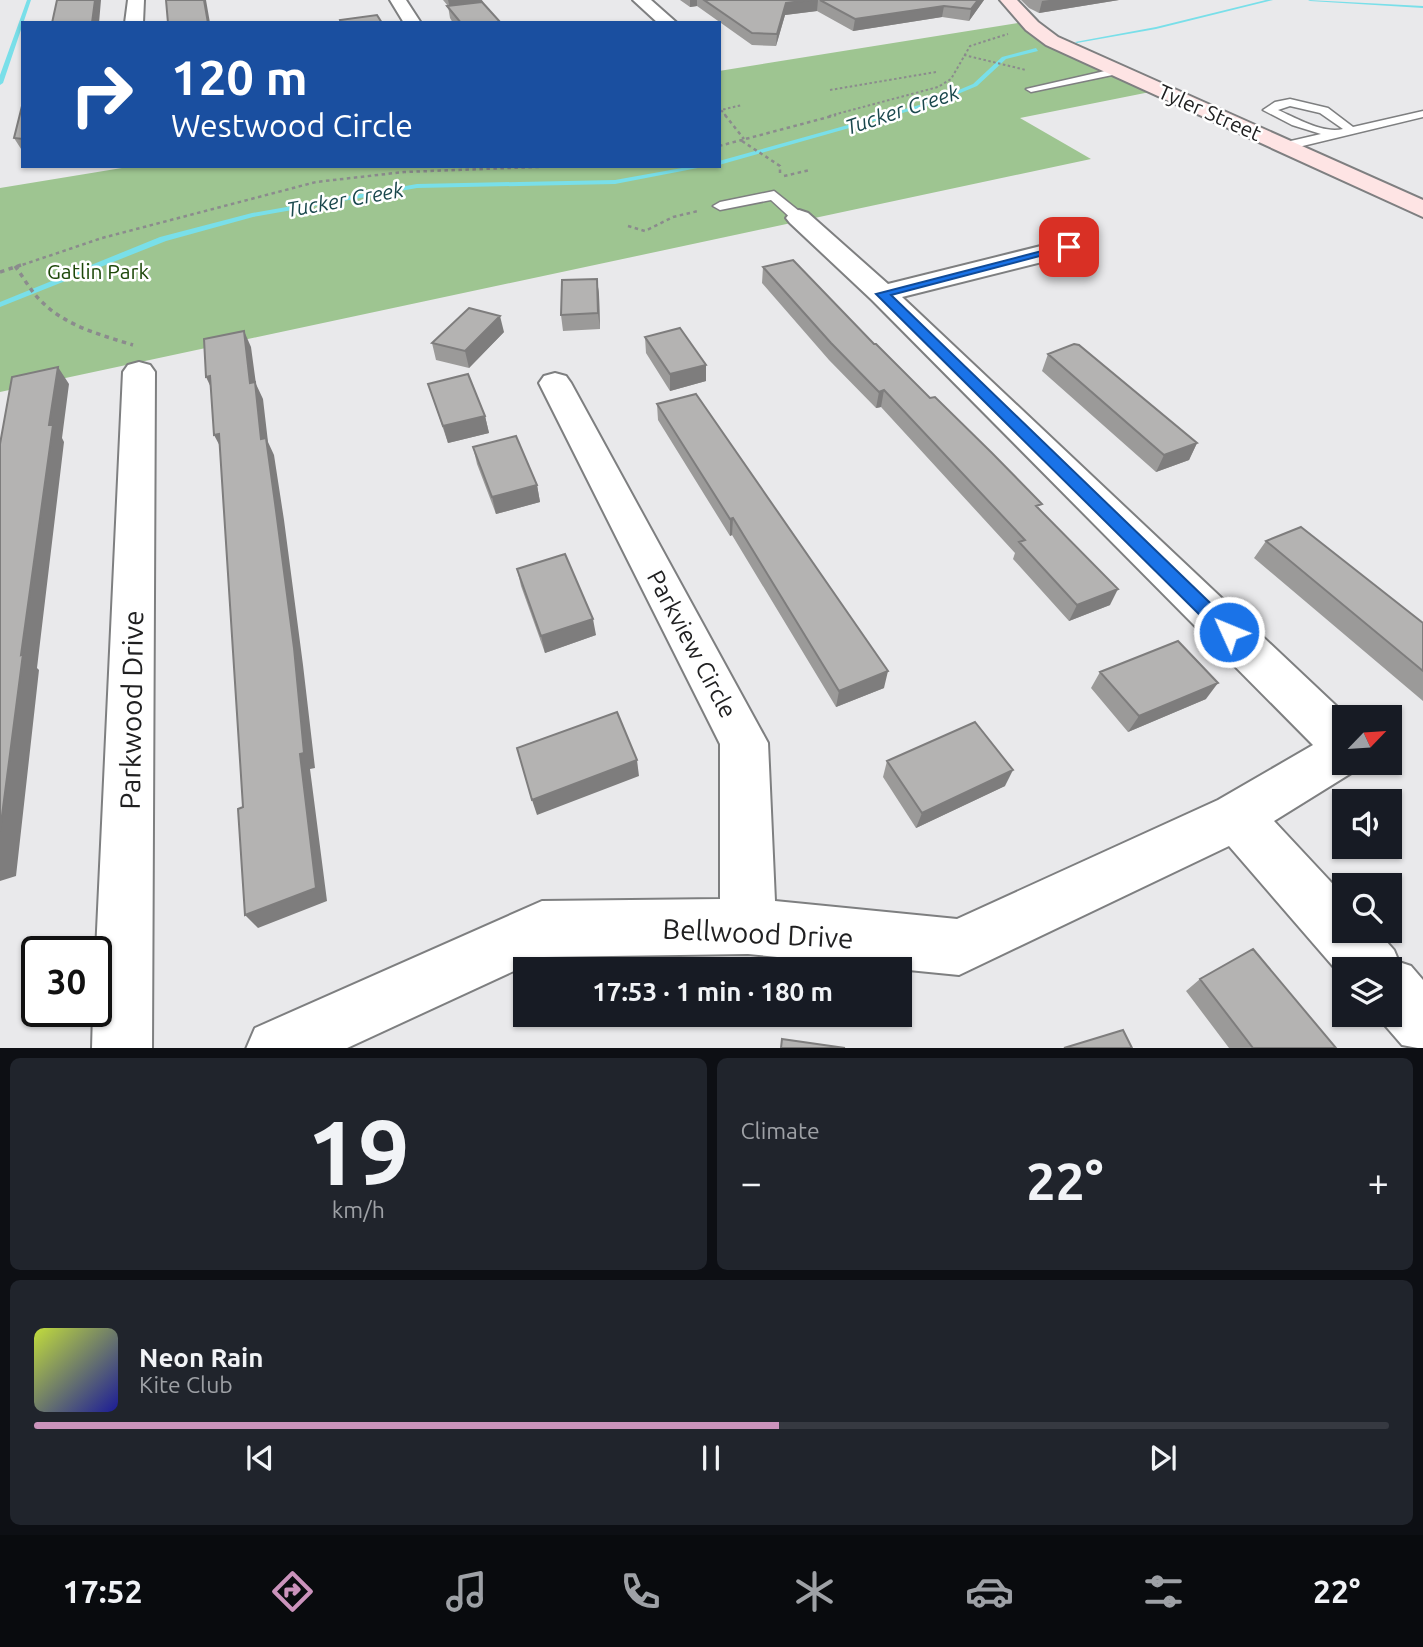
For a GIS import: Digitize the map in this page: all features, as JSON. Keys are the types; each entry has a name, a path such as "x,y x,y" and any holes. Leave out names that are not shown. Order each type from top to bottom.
{"street":[{"path":"134,21 136,0"},
{"path":"398,0 412,21"},
{"path":"641,0 667,21"},
{"name":"Tyler Street","path":"1008,0 1032,26 1052,41 1423,209"},
{"path":"799,218 882,294 1332,732"},
{"path":"882,294 1069,247"},
{"name":"Parkwood Drive","path":"122,1048 138,359"},
{"name":"Parkview Circle","path":"555,383 744,743 748,926"},
{"name":"Bellwood Drive","path":"276,1048 541,929 748,926 959,947 1236,817 1332,759"},
{"path":"1236,817 1362,957"},
{"path":"1402,1000 1423,1024"}],"lane":[{"path":"1031,89 1118,71"},
{"path":"1334,134 1296,124 1269,110 1276,105 1302,104 1342,120 1350,131"},
{"path":"1286,146 1423,114"},
{"path":"720,206 774,195 799,218"}],"path":[{"path":"721,146 938,87 951,79 970,46 1014,33"},
{"path":"964,55 1014,66"},
{"path":"830,90 936,72"},
{"path":"742,105 721,110 748,145 780,166 780,175 810,170"},
{"path":"0,272 102,238 326,181 404,172 509,168"},
{"path":"628,226 645,232 662,225 672,217 700,211"},
{"path":"15,266 51,309 138,359"}],"green space":[{"name":"Gatlin Park","path":"1018,23 1041,42 1150,92 1020,118 1091,159 0,392 0,188 122,168 721,168 721,71"}],"building":[{"path":"57,0 95,0 92,21 52,21"},
{"path":"166,0 204,0 208,21 168,21"},
{"path":"704,0 811,0 786,3 777,34 752,33"},
{"path":"820,0 978,0 971,9 944,6 855,19"},
{"path":"482,2 499,21 459,21 447,6"},
{"path":"377,15 381,21 340,21"},
{"path":"21,110 21,139 14,138"},
{"path":"793,260 874,344 930,398 935,397 992,453 1042,504 1036,506 1118,589 1077,605 1019,542 1025,540 884,390 879,392 831,343 763,267"},
{"path":"597,279 598,313 561,315 562,280"},
{"path":"469,308 500,316 465,351 432,343"},
{"path":"680,328 706,365 670,374 645,337"},
{"path":"244,331 250,383 255,382 261,439 266,438 294,648 304,753 300,754 316,888 245,915 238,809 243,807 219,434 214,435 210,376 206,377 204,339"},
{"path":"1074,344 1079,345 1197,443 1164,455 1048,354"},
{"path":"58,367 49,425 53,425 0,831 0,444 12,377"},
{"path":"468,374 485,416 443,426 428,384"},
{"path":"696,394 888,671 839,691 733,518 730,519 657,404"},
{"path":"516,436 537,485 492,497 473,447"},
{"path":"1301,527 1423,623 1423,671 1266,541"},
{"path":"565,554 593,619 541,636 517,569"},
{"path":"1178,641 1218,683 1139,716 1100,672"},
{"path":"617,712 637,760 532,800 517,748"},
{"path":"975,722 1013,770 922,813 887,761"},
{"path":"1253,949 1336,1048 1253,1048 1200,979"},
{"path":"1123,1030 1132,1048 1064,1048"},
{"path":"782,1039 845,1048 781,1048"}],"waterway":[{"path":"22,21 29,0"},
{"name":"Tucker Creek","path":"1077,42 1156,28 1271,0"},
{"name":"Tucker Creek","path":"1310,0 1423,7"},
{"path":"0,83 21,23"},
{"name":"Tucker Creek","path":"721,162 932,103 975,85 1004,58 1036,50"},
{"name":"Tucker Creek","path":"0,305 163,239 252,215 417,186 615,182 694,168"}],"route":[{"path":"1069,247 882,294 1229,632"}]}
